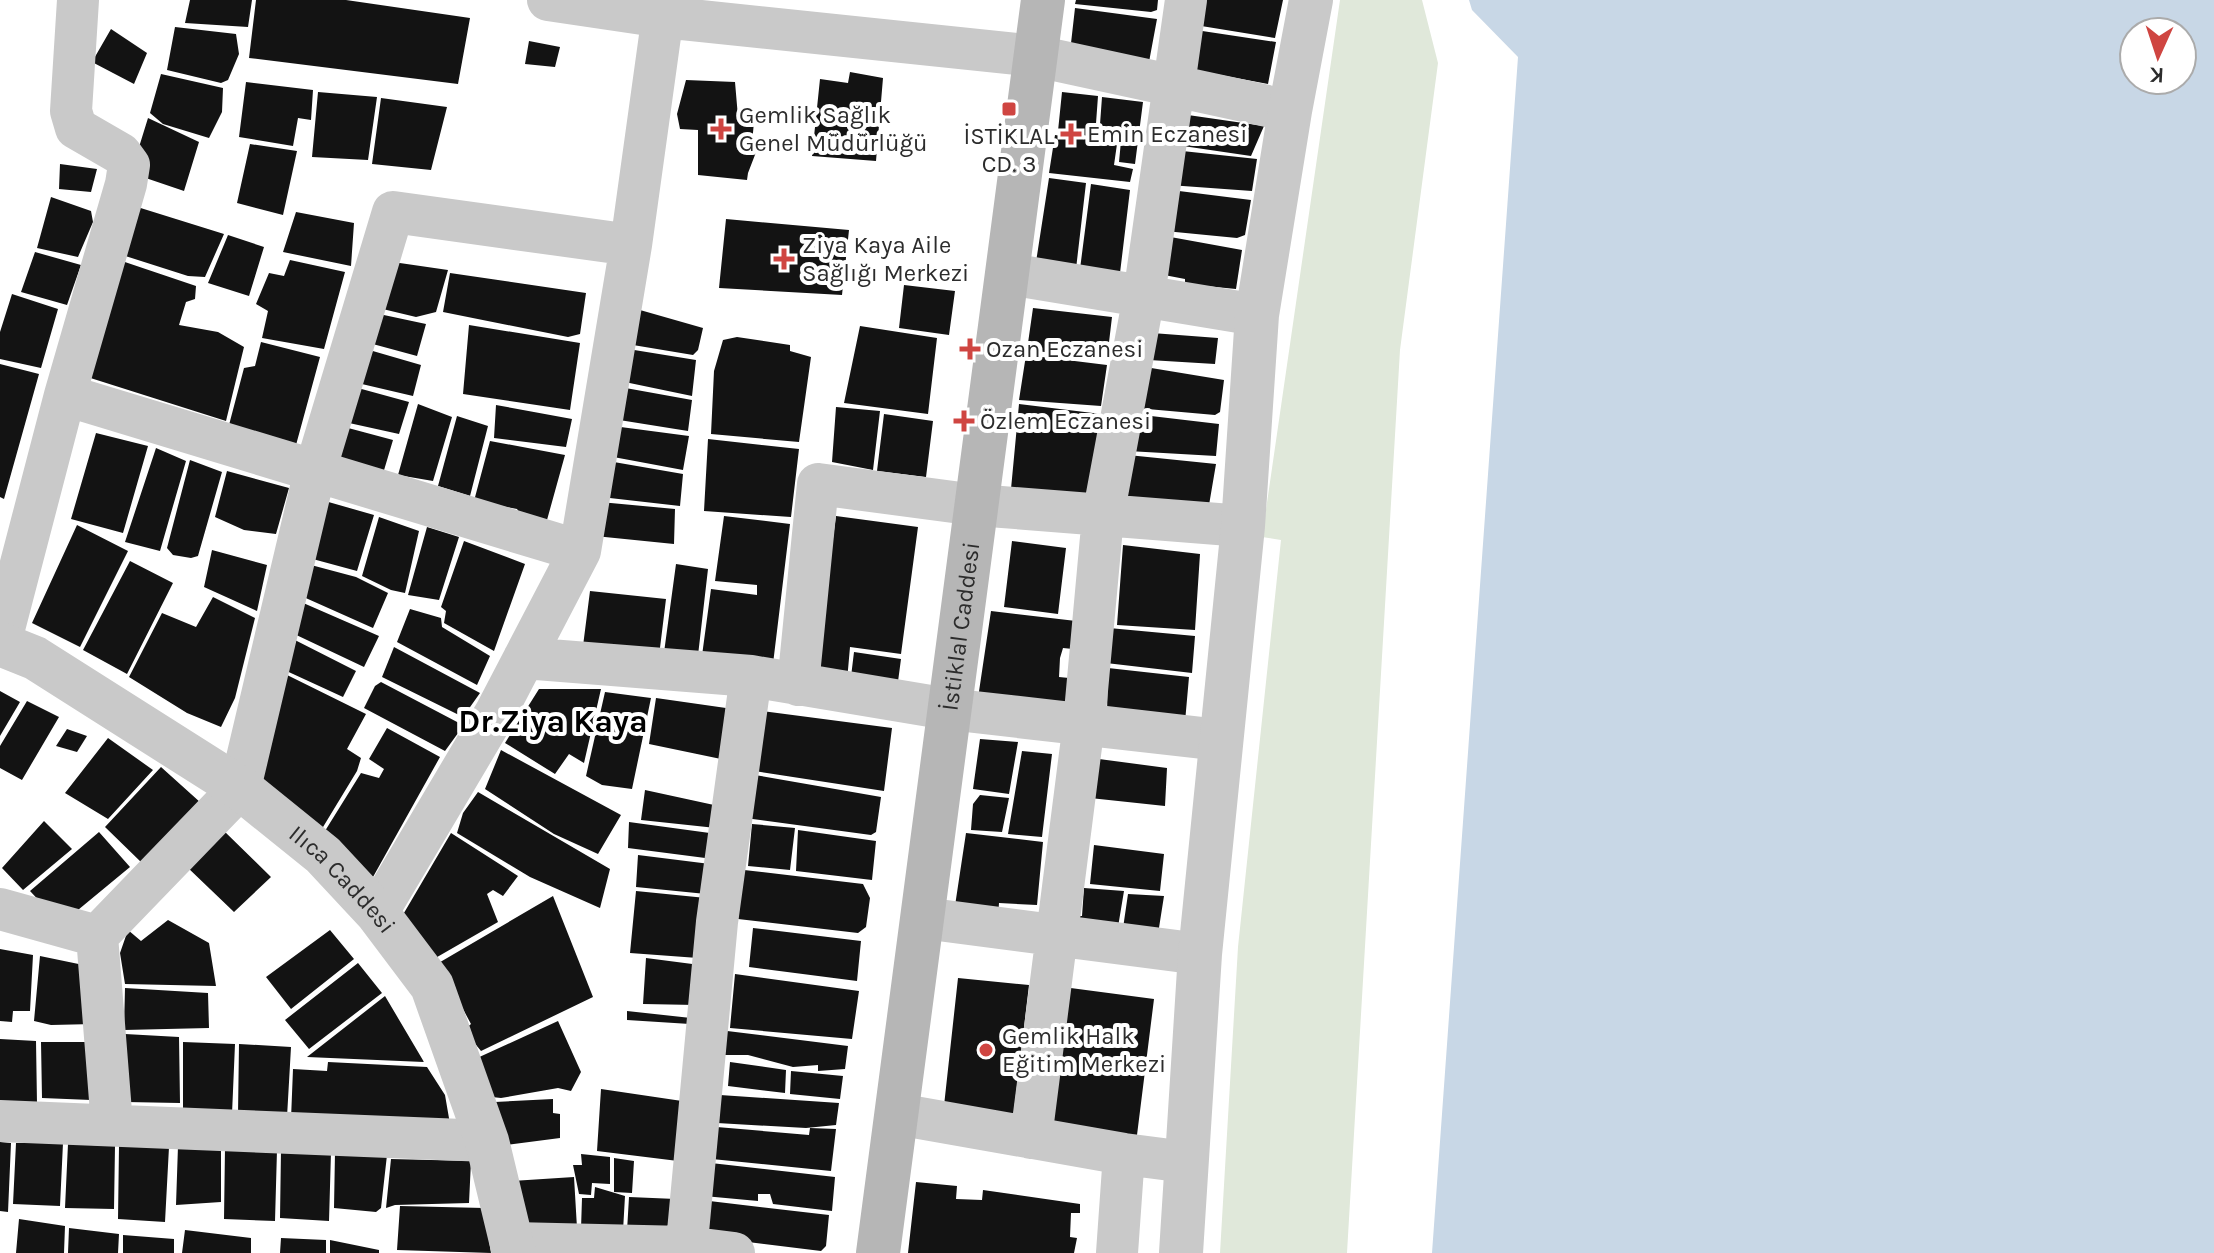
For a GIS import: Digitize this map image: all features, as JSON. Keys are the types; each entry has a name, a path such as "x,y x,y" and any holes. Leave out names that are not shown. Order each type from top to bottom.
{"main road":[{"name":"İstiklal Caddesi","path":"878,1253 1043,0"}],"street":[{"path":"0,644 129,165 121,154 76,128 71,111 78,0"},
{"path":"548,0 664,8 1036,56 1290,111"},
{"path":"1031,1138 1084,723 1103,516 1144,296 1186,0"},
{"path":"1181,1253 1200,954 1243,526 1257,315 1311,0"},
{"path":"377,913 496,712 580,551 631,245 664,8"},
{"path":"112,1125 97,936 240,788 315,471 393,212 631,245"},
{"path":"1009,274 1257,315"},
{"path":"65,395 580,551"},
{"path":"798,685 818,484 976,505 1243,526"},
{"name":"Ilıca Caddesi","path":"0,644 35,658 240,788 323,855 377,913 432,986 487,1141 513,1248"},
{"path":"524,658 751,676 948,709 1220,740"},
{"path":"686,1250 717,922 751,676"},
{"path":"0,909 97,936"},
{"path":"923,918 1200,954"},
{"path":"897,1114 1186,1162"},
{"path":"0,1121 487,1141"},
{"path":"1117,1253 1124,1154"},
{"path":"513,1248 734,1253"}],"shaded area":[{"path":"1340,0 1422,0 1438,63 1400,350 1347,1253 1220,1253 1238,947 1281,540 1262,537"}],"water":[{"path":"1469,0 2214,0 2214,1253 1432,1253 1518,57 1472,10"}],"building":[{"path":"190,0 252,0 248,27 185,23"},
{"path":"256,0 346,0 470,18 458,84 249,58"},
{"path":"1076,0 1158,0 1157,10 1151,12 1075,4"},
{"path":"1193,0 1283,0 1275,38 1189,24"},
{"path":"1075,8 1157,19 1149,62 1070,52"},
{"path":"175,27 236,34 239,54 228,80 221,83 167,70"},
{"path":"111,29 147,53 134,84 92,62"},
{"path":"1189,29 1276,42 1268,84 1183,68"},
{"path":"529,41 560,47 555,67 525,64"},
{"path":"850,72 883,78 876,161 812,156 820,79 848,83"},
{"path":"161,74 223,88 222,112 209,138 163,124 150,113"},
{"name":"Gemlik Sağlık Genel Müdürlüğü","path":"686,80 735,82 738,117 754,122 752,143 758,147 747,180 698,175 698,130 680,129 677,114"},
{"path":"246,82 313,90 311,120 298,118 293,146 239,137"},
{"path":"318,92 377,97 368,160 312,157"},
{"path":"1062,92 1098,96 1095,137 1058,131"},
{"path":"1102,97 1143,102 1135,164 1119,162 1121,141 1099,138"},
{"path":"381,98 447,107 431,170 372,164"},
{"path":"1181,114 1264,126 1251,156 1183,146"},
{"path":"148,118 199,142 184,191 131,173"},
{"path":"1055,135 1117,144 1114,165 1133,169 1130,182 1049,173"},
{"path":"250,144 297,151 283,215 237,203"},
{"path":"1173,150 1257,159 1252,191 1169,185"},
{"path":"60,164 97,169 91,192 59,189"},
{"path":"1049,178 1086,183 1076,269 1036,262"},
{"path":"1091,184 1130,190 1120,273 1080,269"},
{"path":"1171,190 1251,200 1245,235 1237,238 1165,231"},
{"path":"51,197 91,211 93,222 78,257 37,248"},
{"path":"131,205 224,234 205,277 188,276 116,253"},
{"path":"296,212 354,223 351,266 283,252"},
{"name":"Ziya Kaya Aile Sağlığı Merkezi","path":"726,219 849,230 842,295 719,288"},
{"path":"228,235 264,247 249,296 208,283"},
{"path":"1165,236 1242,250 1236,289 1185,284 1185,279 1159,274"},
{"path":"35,252 81,265 67,305 21,292"},
{"path":"113,258 196,286 195,299 186,302 179,325 218,332 244,347 226,421 81,375"},
{"path":"290,260 345,272 324,349 262,338 268,311 256,304 269,273 284,276"},
{"path":"386,261 448,270 436,312 416,317 366,305"},
{"path":"450,273 586,293 580,334 568,337 443,312"},
{"path":"904,285 955,291 949,335 899,328"},
{"path":"12,294 58,309 41,368 0,359 0,332"},
{"path":"633,308 703,328 698,350 693,355 627,344"},
{"path":"1033,308 1112,317 1107,359 1027,350"},
{"path":"365,311 426,324 417,356 358,340"},
{"path":"469,325 580,343 570,410 463,394"},
{"path":"860,326 937,338 928,414 844,403"},
{"path":"1152,333 1218,338 1215,364 1149,360"},
{"path":"737,337 790,345 790,351 811,357 799,442 711,434 714,371 723,340"},
{"path":"261,342 320,357 296,445 229,425 244,368 255,366"},
{"path":"359,347 421,365 413,396 349,381"},
{"path":"628,349 696,360 692,396 620,381"},
{"path":"1026,355 1107,365 1101,406 1019,400"},
{"path":"0,364 39,374 4,499 0,497"},
{"path":"1139,366 1224,380 1220,412 1215,415 1136,408"},
{"path":"347,385 409,402 399,434 340,421"},
{"path":"620,387 692,400 688,431 613,419"},
{"path":"418,404 452,417 433,481 398,475"},
{"path":"1019,404 1101,414 1089,497 1011,489"},
{"path":"496,405 572,419 566,447 494,438"},
{"path":"836,407 880,411 873,470 832,462"},
{"path":"884,414 933,421 926,477 877,471"},
{"path":"1134,414 1219,424 1216,456 1128,451"},
{"path":"457,416 488,426 470,496 438,486"},
{"path":"337,425 393,440 382,477 326,461"},
{"path":"613,426 689,436 683,470 608,456"},
{"path":"96,433 148,446 123,533 71,519"},
{"path":"708,439 799,449 791,517 704,511"},
{"path":"490,441 565,455 547,520 523,518 517,509 474,501"},
{"path":"156,448 186,461 160,551 125,542"},
{"path":"1128,455 1216,464 1208,511 1124,499"},
{"path":"190,460 222,472 198,556 191,558 173,555 167,548"},
{"path":"608,461 683,474 680,506 601,497"},
{"path":"227,471 289,488 276,534 244,530 215,517"},
{"path":"325,501 374,515 357,571 309,558"},
{"path":"600,502 675,509 674,544 595,536"},
{"path":"724,516 790,524 772,672 701,663 711,589 757,595 757,585 715,581"},
{"path":"836,516 918,527 901,654 850,647 847,681 815,672"},
{"path":"379,517 419,531 405,593 362,576"},
{"path":"77,525 128,551 80,647 32,623"},
{"path":"427,527 459,537 439,600 408,595"},
{"path":"464,541 525,564 494,651 444,623 446,611 441,607"},
{"path":"1012,541 1066,548 1058,614 1004,607"},
{"path":"1123,545 1200,554 1195,630 1117,625"},
{"path":"212,550 267,565 257,611 204,587"},
{"path":"130,561 173,583 127,674 83,650"},
{"path":"676,564 708,569 697,664 663,660"},
{"path":"311,565 356,577 388,593 373,628 299,595"},
{"path":"590,591 666,599 659,656 583,646"},
{"path":"213,597 255,618 235,698 221,727 187,713 129,677 162,613 196,627"},
{"path":"301,602 379,636 364,667 290,632"},
{"path":"410,609 441,618 442,627 490,656 477,685 397,642"},
{"path":"991,611 1076,621 1073,649 1063,648 1060,658 1059,677 1069,678 1065,707 978,698"},
{"path":"1109,628 1195,636 1192,673 1106,663"},
{"path":"287,636 356,671 343,697 280,668"},
{"path":"394,647 480,693 463,717 382,677"},
{"path":"854,652 901,659 897,689 850,685"},
{"path":"1108,668 1189,677 1185,722 1107,714"},
{"path":"281,672 366,714 347,749 361,758 357,771 320,832 253,770"},
{"path":"381,682 459,723 461,729 445,751 364,708 375,686"},
{"path":"539,689 601,689 584,763 569,754 555,774 505,743"},
{"path":"0,691 20,702 0,736"},
{"path":"605,692 651,698 632,789 602,785 586,776"},
{"path":"656,698 726,708 721,759 649,744"},
{"path":"27,701 59,717 22,780 0,768 0,746"},
{"path":"755,710 892,728 884,791 748,770"},
{"path":"387,728 440,757 373,877 320,839 361,773 379,778 384,769 369,759"},
{"path":"67,729 87,736 77,752 56,746"},
{"path":"108,738 153,770 108,819 65,793"},
{"path":"980,739 1018,742 1009,794 973,789"},
{"path":"501,750 621,815 598,854 554,834 485,789"},
{"path":"1022,751 1052,754 1042,837 1008,834"},
{"path":"1099,759 1167,768 1165,806 1090,798"},
{"path":"161,767 211,812 143,864 105,827"},
{"path":"749,774 881,797 876,832 871,835 745,818"},
{"path":"645,790 714,805 716,828 641,820"},
{"path":"478,792 610,869 600,908 530,877 457,833 463,813"},
{"path":"980,795 1009,798 1002,832 971,830 973,804"},
{"path":"44,821 72,849 23,890 2,868"},
{"path":"629,822 717,834 713,859 628,848"},
{"path":"752,824 795,828 790,870 748,866"},
{"path":"223,830 271,877 234,912 186,866"},
{"path":"798,830 876,841 872,880 796,871"},
{"path":"99,832 130,867 61,924 30,891"},
{"path":"451,833 518,876 503,896 493,890 487,894 498,922 425,964 401,918"},
{"path":"966,833 1043,842 1037,905 999,903 998,917 953,919"},
{"path":"1094,845 1164,854 1160,891 1090,884"},
{"path":"638,855 710,864 706,894 636,887"},
{"path":"744,870 863,884 870,898 866,927 858,933 738,919"},
{"path":"1084,888 1124,891 1117,933 1073,916 1082,916"},
{"path":"636,891 706,898 698,958 630,953"},
{"path":"1128,894 1164,896 1158,934 1122,935"},
{"path":"553,896 593,997 481,1051 464,1030 471,1024 456,996 430,968"},
{"path":"168,920 209,943 216,986 125,984 120,953 128,930 141,941"},
{"path":"753,928 861,941 857,981 749,967"},
{"path":"330,930 354,959 291,1009 266,977"},
{"path":"0,949 33,955 30,1011 13,1011 12,1022 0,1021"},
{"path":"40,956 93,967 94,1024 51,1025 34,1021"},
{"path":"646,958 700,965 696,1005 643,1004"},
{"path":"358,963 382,993 309,1049 285,1020"},
{"path":"735,974 859,991 852,1039 730,1028"},
{"name":"Gemlik Halk Eğitim Merkezi","path":"958,978 1029,985 1013,1119 943,1115"},
{"path":"1063,987 1154,999 1136,1143 1042,1132"},
{"path":"125,988 208,993 209,1028 124,1030"},
{"path":"385,996 424,1062 307,1057"},
{"path":"627,1011 691,1018 690,1024 627,1020"},
{"path":"558,1021 581,1072 571,1091 558,1088 492,1097 475,1059"},
{"path":"719,1030 848,1046 845,1069 818,1071 818,1065 793,1067 748,1055 717,1055"},
{"path":"125,1034 179,1037 180,1103 126,1102"},
{"path":"0,1039 36,1041 37,1104 0,1103"},
{"path":"41,1042 93,1042 91,1100 42,1098"},
{"path":"183,1042 235,1044 232,1114 183,1112"},
{"path":"239,1044 291,1047 287,1117 238,1114"},
{"path":"328,1062 427,1067 445,1095 450,1124 291,1119 293,1069 327,1071"},
{"path":"730,1062 786,1070 785,1093 728,1086"},
{"path":"791,1071 843,1076 840,1099 790,1094"},
{"path":"601,1089 682,1101 678,1161 597,1151"},
{"path":"720,1095 839,1103 836,1125 806,1128 717,1123"},
{"path":"553,1099 553,1113 560,1114 560,1138 507,1145 495,1102"},
{"path":"705,1126 809,1135 810,1128 836,1129 831,1171 702,1158"},
{"path":"0,1142 11,1143 8,1212 0,1211"},
{"path":"16,1143 63,1143 60,1206 13,1204"},
{"path":"68,1144 115,1146 114,1209 65,1208"},
{"path":"119,1146 169,1147 165,1222 118,1219"},
{"path":"178,1146 221,1148 221,1202 176,1205"},
{"path":"225,1148 277,1150 275,1221 224,1219"},
{"path":"281,1150 331,1152 329,1221 280,1218"},
{"path":"335,1152 387,1155 381,1208 376,1212 334,1208"},
{"path":"581,1154 610,1157 610,1184 592,1183 591,1195 579,1194 573,1165 582,1165"},
{"path":"614,1158 634,1161 632,1193 614,1192"},
{"path":"391,1159 471,1161 469,1203 395,1205 386,1208"},
{"path":"702,1162 835,1177 832,1211 773,1204 770,1194 758,1194 758,1201 704,1196"},
{"path":"574,1177 577,1228 519,1223 512,1181"},
{"path":"916,1182 957,1186 956,1199 982,1200 983,1190 1080,1204 1080,1213 1071,1213 1070,1237 1077,1238 1074,1253 908,1253"},
{"path":"595,1187 625,1196 623,1231 581,1229 582,1198 594,1198"},
{"path":"629,1197 676,1199 677,1230 627,1231"},
{"path":"701,1200 829,1215 826,1246 821,1251 700,1236"},
{"path":"400,1206 484,1208 491,1253 397,1250"},
{"path":"19,1219 65,1226 64,1253 16,1253"},
{"path":"69,1228 119,1234 118,1253 68,1253"},
{"path":"185,1230 251,1238 251,1253 182,1253"},
{"path":"123,1235 174,1239 174,1253 123,1253"},
{"path":"281,1238 326,1240 326,1253 280,1253"},
{"path":"330,1240 379,1250 379,1253 330,1253"}],"place":[{"name":"İSTİKLAL CD. 3","path":"1009,109"},
{"name":"Gemlik Sağlık Genel Müdürlüğü","path":"721,129"},
{"name":"Emin Eczanesi","path":"1071,134"},
{"name":"Ziya Kaya Aile Sağlığı Merkezi","path":"784,259"},
{"name":"Ozan Eczanesi","path":"970,349"},
{"name":"Özlem Eczanesi","path":"964,421"},
{"name":"Gemlik Halk Eğitim Merkezi","path":"986,1050"}],"district":[{"name":"Dr.Ziya Kaya","path":"553,721"}]}
